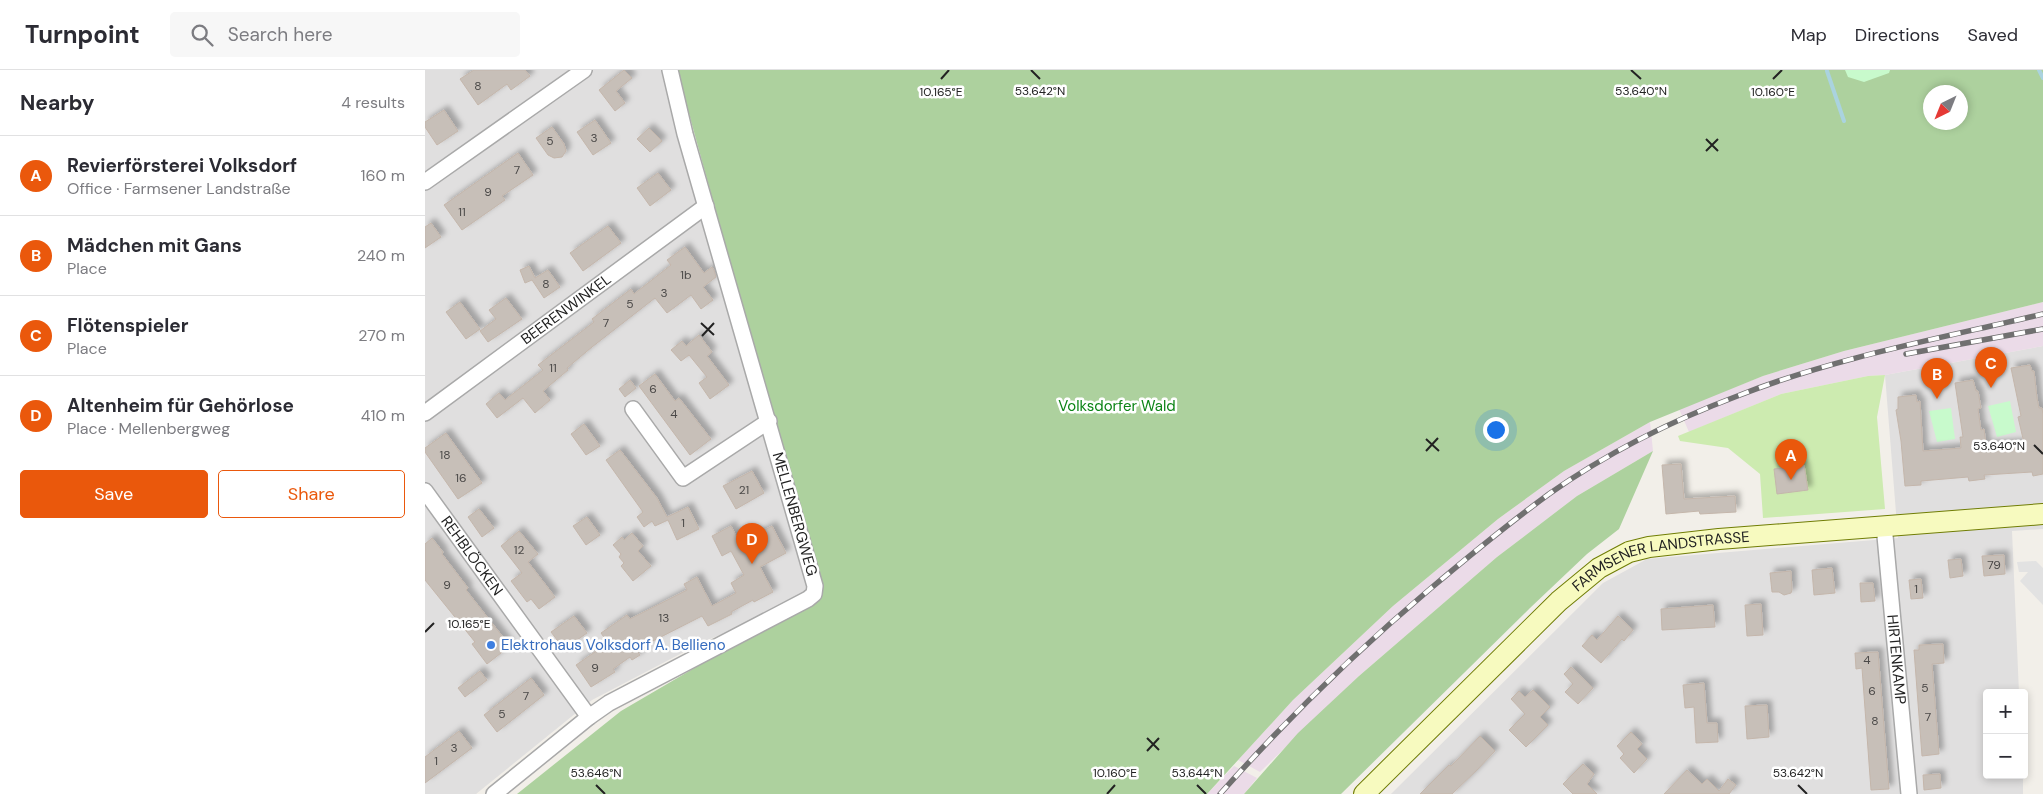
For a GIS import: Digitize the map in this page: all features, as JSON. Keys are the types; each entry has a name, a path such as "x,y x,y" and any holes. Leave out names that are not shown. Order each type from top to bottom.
{"main road":[{"name":"FARMSENER LANDSTRASSE","path":"1364,794 1559,601 1599,568 1638,549 1672,543 2043,514"}],"street":[{"path":"427,177 584,70"},
{"name":"MELLENBERGWEG","path":"493,794 609,703 808,600 814,594 815,586 685,134 669,70"},
{"name":"BEERENWINKEL","path":"425,413 706,206"},
{"path":"633,409 683,478 769,421"},
{"name":"REHBLÖCKEN","path":"425,491 589,717"},
{"name":"HIRTENKAMP","path":"1884,525 1909,794"}],"shaded area":[{"path":"425,70 677,70 821,594 705,641 592,700 476,794 425,794"},
{"path":"2043,302 2043,346 1885,375 1868,376 1781,394 1689,432 1679,409 1763,376 1844,351"},
{"path":"2043,346 2043,529 2012,531 2019,689 1983,689 1983,779 2023,779 2023,794 1391,794 1603,583 1647,559 1898,538 1885,375"},
{"path":"1650,422 1653,451 1577,496 1497,557 1359,676 1260,772 1238,760 1293,700 1393,606 1498,519 1564,471"},
{"path":"2036,561 2043,568 2043,605 2020,581 2028,572 2019,572 2017,562"},
{"path":"1234,766 1257,778 1244,794 1207,794"}],"green space":[{"name":"Volksdorfer Wald","path":"677,70 2043,70 2043,302 1844,351 1763,376 1650,422 1564,471 1498,519 1393,606 1293,700 1207,794 517,794 621,711 821,594"},
{"path":"1845,70 1890,70 1889,73 1864,82 1848,77"},
{"path":"1885,375 1877,417 1885,509 1763,518 1760,474 1728,448 1680,441 1678,436 1781,394 1868,376"},
{"path":"2010,401 2016,432 1997,437 1988,406"},
{"path":"1951,408 1955,439 1937,442 1929,411"},
{"path":"1653,451 1619,529 1587,554 1530,608 1341,794 1244,794 1298,733 1359,676 1497,557 1577,496"}],"building":[{"path":"474,70 525,70 530,76 511,90 507,84 478,105 460,79"},
{"path":"624,70 632,78 616,91 625,103 615,111 599,90"},
{"path":"444,110 458,131 437,145 425,127 425,122"},
{"path":"595,120 611,143 593,155 577,132"},
{"path":"552,127 564,144 566,151 562,157 554,158 548,155 536,138"},
{"path":"649,128 662,141 650,152 637,139"},
{"path":"518,153 533,175 502,196 505,200 462,230 444,205"},
{"path":"658,173 671,190 650,206 637,188"},
{"path":"431,223 441,237 425,248 425,227"},
{"path":"608,226 621,243 583,271 570,253"},
{"path":"685,247 704,273 712,267 714,270 716,277 703,287 713,300 701,309 691,295 667,313 655,298 592,347 543,391 550,400 535,413 523,398 497,418 486,404 499,393 505,400 543,370 538,365 594,322 592,319 631,289 634,294 671,265 667,260"},
{"path":"529,266 535,278 548,270 560,287 544,298 532,280 525,283 520,270"},
{"path":"506,298 522,319 488,342 480,331 496,319 489,310"},
{"path":"460,302 480,329 466,339 446,312"},
{"path":"699,335 712,352 707,356 729,385 710,399 699,383 707,377 689,355 681,361 671,350 682,341 686,346"},
{"path":"2030,365 2032,371 2034,371 2039,408 2042,408 2043,414 2043,474 2033,476 2032,472 1984,475 1985,479 1969,481 1968,477 1921,481 1921,485 1905,486 1896,410 1898,409 1898,397 1916,395 1917,402 1920,401 1923,451 1961,448 1960,437 1963,437 1955,383 1973,380 1976,391 1978,391 1981,408 1978,409 1981,430 1984,429 1986,445 2024,443 2018,417 2021,416 2011,368"},
{"path":"655,374 675,401 679,398 711,439 690,455 639,386"},
{"path":"630,380 636,388 625,397 619,389"},
{"path":"584,424 600,446 586,455 571,434"},
{"path":"446,433 482,483 458,499 425,452 425,448"},
{"path":"620,450 657,498 667,517 688,507 699,529 677,540 668,520 655,526 652,521 644,527 637,517 643,512 606,460"},
{"path":"1681,464 1684,499 1735,496 1736,512 1700,514 1699,511 1666,514 1662,465"},
{"path":"1804,465 1808,490 1777,494 1774,469"},
{"path":"752,471 764,493 736,509 723,486"},
{"path":"479,509 494,528 482,537 468,517"},
{"path":"587,517 600,535 586,545 573,526"},
{"path":"731,526 740,543 772,526 786,553 760,567 773,592 754,602 753,600 731,612 732,614 708,626 702,616 647,644 638,652 640,655 632,660 630,657 613,669 615,672 591,687 576,665 608,643 601,633 627,615 630,619 687,590 684,584 697,577 712,606 736,593 731,583 744,575 731,551 722,556 712,536"},
{"path":"519,531 538,554 528,562 555,597 539,609 531,599 527,602 511,581 522,573 501,546"},
{"path":"632,533 643,546 638,551 651,566 633,581 621,566 624,563 619,557 621,554 613,545 622,537 624,540"},
{"path":"432,538 468,588 466,590 510,646 487,664 472,644 475,642 425,580 425,544"},
{"path":"2004,555 2005,574 1984,576 1982,556"},
{"path":"1961,559 1963,576 1950,578 1948,560"},
{"path":"1832,568 1835,593 1814,595 1812,570"},
{"path":"1791,571 1791,593 1784,595 1779,592 1772,592 1770,573"},
{"path":"1921,579 1923,598 1911,599 1909,580"},
{"path":"1860,583 1873,583 1875,601 1861,602"},
{"path":"1761,604 1763,635 1747,636 1745,605"},
{"path":"1713,605 1715,627 1662,630 1661,609"},
{"path":"574,616 587,633 564,649 551,632"},
{"path":"1618,616 1633,630 1624,641 1622,639 1601,663 1582,646 1592,635 1597,640"},
{"path":"1943,644 1944,663 1932,664 1939,754 1922,756 1914,650 1919,650 1919,645"},
{"path":"1878,652 1889,789 1871,790 1862,668 1856,669 1855,653"},
{"path":"1571,667 1593,688 1578,704 1565,692 1573,684 1564,674"},
{"path":"480,671 487,680 465,697 458,688"},
{"path":"531,678 544,695 497,732 484,715"},
{"path":"1704,683 1707,723 1717,723 1718,742 1696,743 1694,707 1685,708 1683,685"},
{"path":"1533,690 1550,707 1540,717 1548,725 1526,747 1509,730 1525,714 1511,699 1519,691 1525,697"},
{"path":"1767,705 1769,737 1747,739 1745,706"},
{"path":"459,731 472,748 425,783 425,757"},
{"path":"1631,732 1642,744 1637,749 1647,759 1634,773 1620,758 1624,754 1617,746"},
{"path":"1480,736 1495,751 1477,770 1452,794 1420,794 1449,765 1451,766"},
{"path":"1583,764 1594,774 1587,784 1597,794 1573,794 1563,784"},
{"path":"1687,770 1702,784 1707,779 1719,791 1728,779 1736,785 1729,794 1664,794"},
{"path":"1940,774 1941,788 1924,790 1923,775"}],"waterway":[{"path":"2039,70 2043,78"},
{"path":"1827,71 1844,121"}],"railway":[{"path":"1220,794 1321,688 1402,613 1459,564 1549,494 1617,451 1690,415 1740,395 1814,370 1890,349 2043,314"},
{"path":"1906,354 2043,329"}],"place":[{"name":"Flötenspieler","path":"1991,388"},
{"name":"Mädchen mit Gans","path":"1937,399"},
{"name":"Revierförsterei Volksdorf","path":"1791,480"},
{"name":"Altenheim für Gehörlose","path":"752,564"},
{"name":"Elektrohaus Volksdorf A. Bellieno","path":"491,645"}]}
